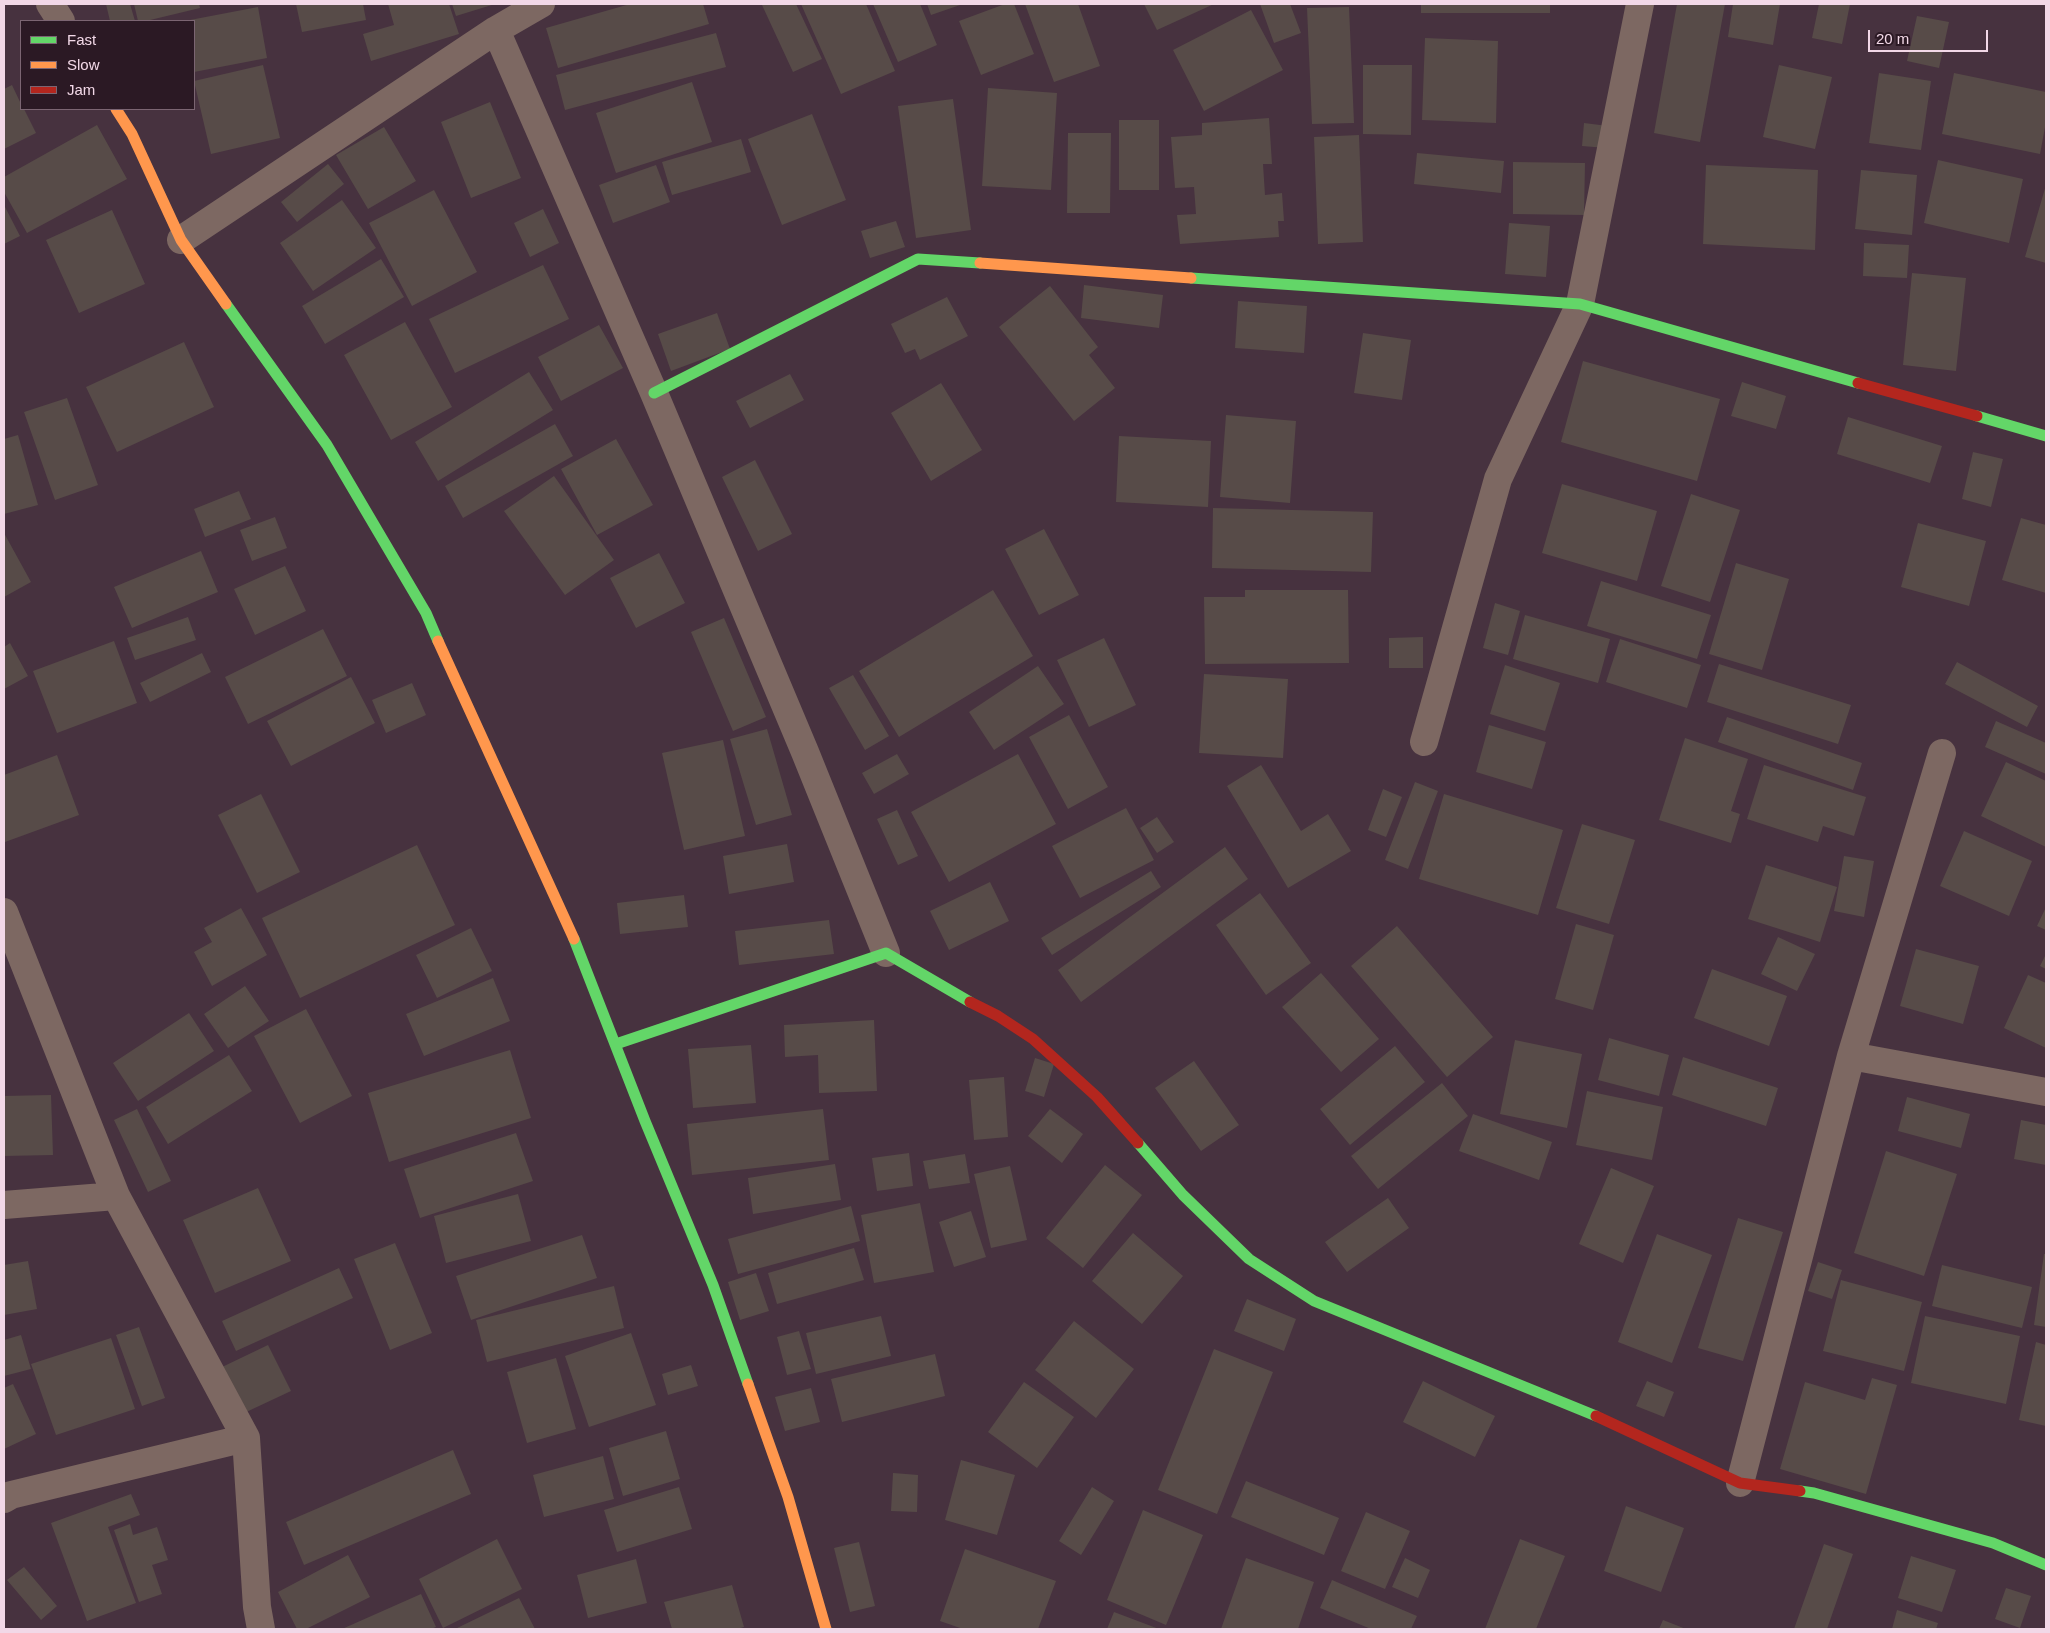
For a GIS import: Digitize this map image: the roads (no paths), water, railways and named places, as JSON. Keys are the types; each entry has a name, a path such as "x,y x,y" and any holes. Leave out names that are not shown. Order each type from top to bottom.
{"street":[{"path":"50,4 60,20"},
{"path":"181,240 496,30 541,4"},
{"path":"1424,742 1498,479 1580,304 1640,4"},
{"path":"496,30 654,393 805,752 886,953 966,1000 998,1016 1032,1039 1097,1097 1183,1195 1249,1259 1314,1301 1608,1421 1740,1483 1814,1493 1993,1543 2046,1565"},
{"path":"117,110 132,134 181,240 327,445 426,613 456,683 566,919 644,1120 713,1285 788,1497 826,1629"},
{"path":"654,393 918,259 1580,304 2046,436"},
{"path":"1740,1483 1851,1056 1942,753"},
{"path":"4,912 116,1196 246,1438 257,1607 261,1629"},
{"path":"616,1044 886,953"},
{"path":"1851,1056 2046,1092"},
{"path":"4,1205 116,1196"},
{"path":"4,1499 11,1495 246,1438"}]}
